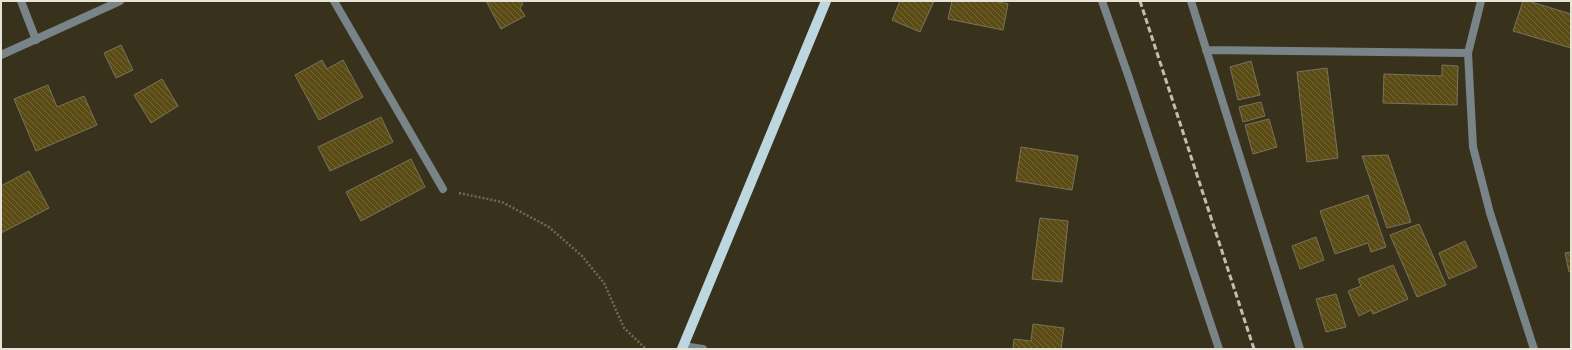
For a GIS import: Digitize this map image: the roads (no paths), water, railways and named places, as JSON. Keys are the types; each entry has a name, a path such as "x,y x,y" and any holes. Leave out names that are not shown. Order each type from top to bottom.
{"main road":[{"path":"682,348 826,1"}],"street":[{"path":"21,1 36,40"},
{"path":"1,55 120,1"},
{"path":"334,1 443,189"},
{"path":"1102,1 1128,75 1218,349"},
{"path":"1190,1 1300,349"},
{"path":"1480,1 1468,53 1473,147 1490,213 1534,349"},
{"path":"1206,50 1468,53"},
{"path":"682,348 703,349"}],"railway":[{"path":"1140,1 1254,349"}]}
